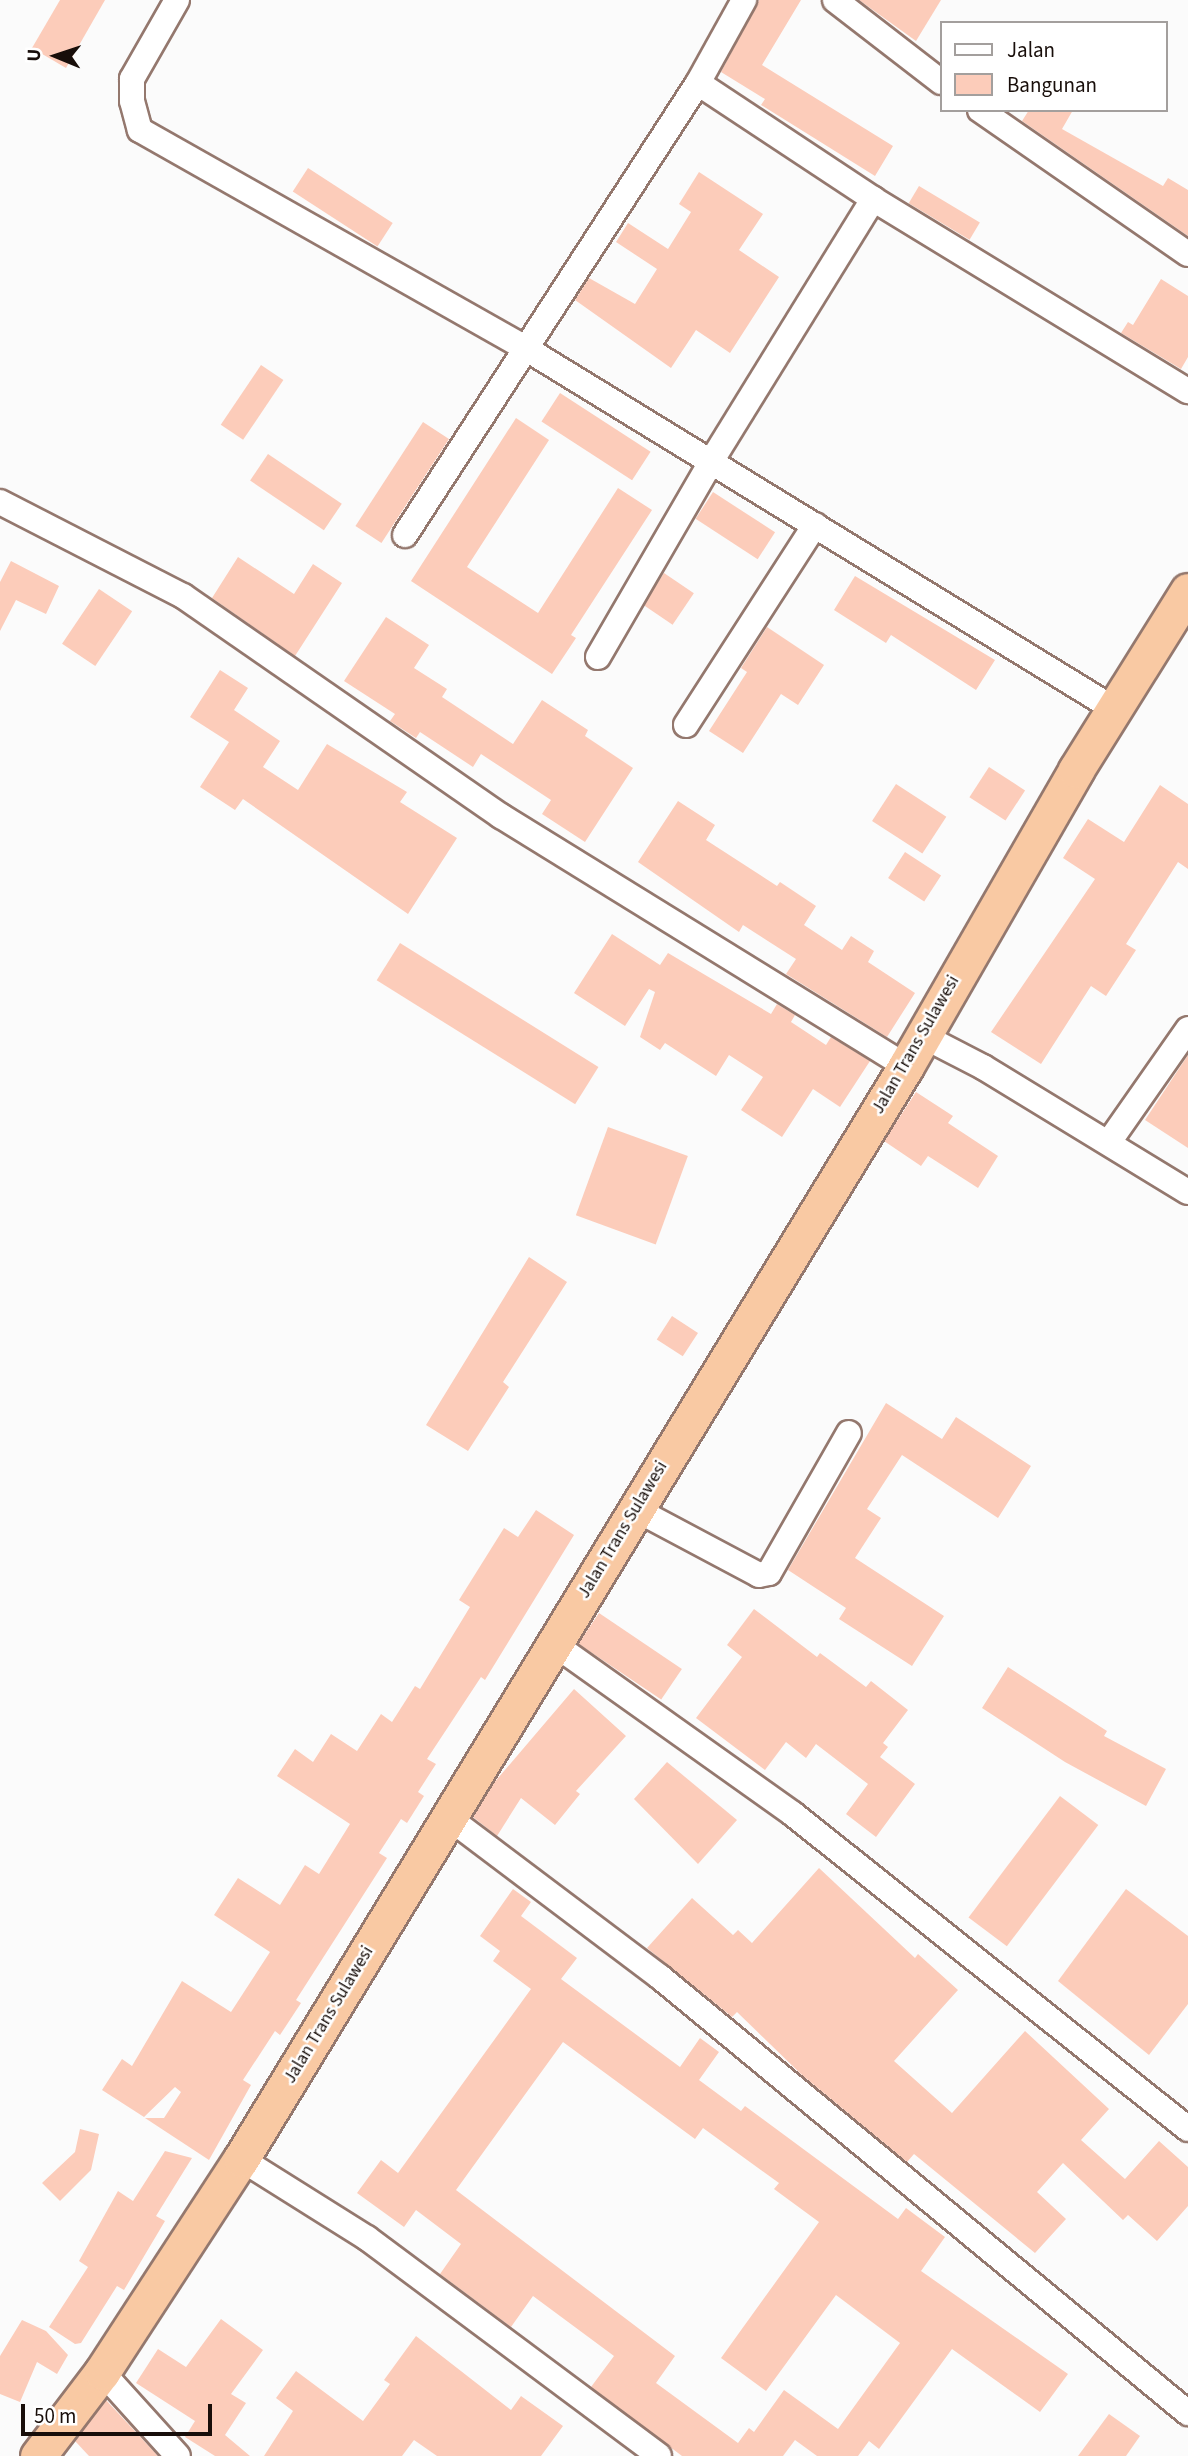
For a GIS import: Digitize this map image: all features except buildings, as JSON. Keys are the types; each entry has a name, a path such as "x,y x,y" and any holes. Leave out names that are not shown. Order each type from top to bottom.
{"highway":[{"name":"Jalan Trans Sulawesi","path":"38,2456 102,2372 241,2159 906,1066 921,1035 1114,709 1188,592"}],"street":[{"path":"177,0 132,79 132,101 140,130 525,348 712,460 1114,709"},
{"path":"405,535 698,83 744,0"},
{"path":"835,0 940,81"},
{"path":"698,83 873,199 1188,391"},
{"path":"983,112 1188,254"},
{"path":"598,657 712,460 873,199"},
{"path":"0,502 183,596 500,816 906,1066"},
{"path":"686,724 815,525"},
{"path":"1109,1143 1188,1029"},
{"path":"921,1035 1109,1143 1188,1192"},
{"path":"635,1509 759,1575 769,1573 849,1433"},
{"path":"554,1644 793,1814 1188,2129"},
{"path":"449,1818 660,1977 1188,2413"},
{"path":"241,2159 367,2238 659,2456"},
{"path":"102,2372 178,2456"}]}
